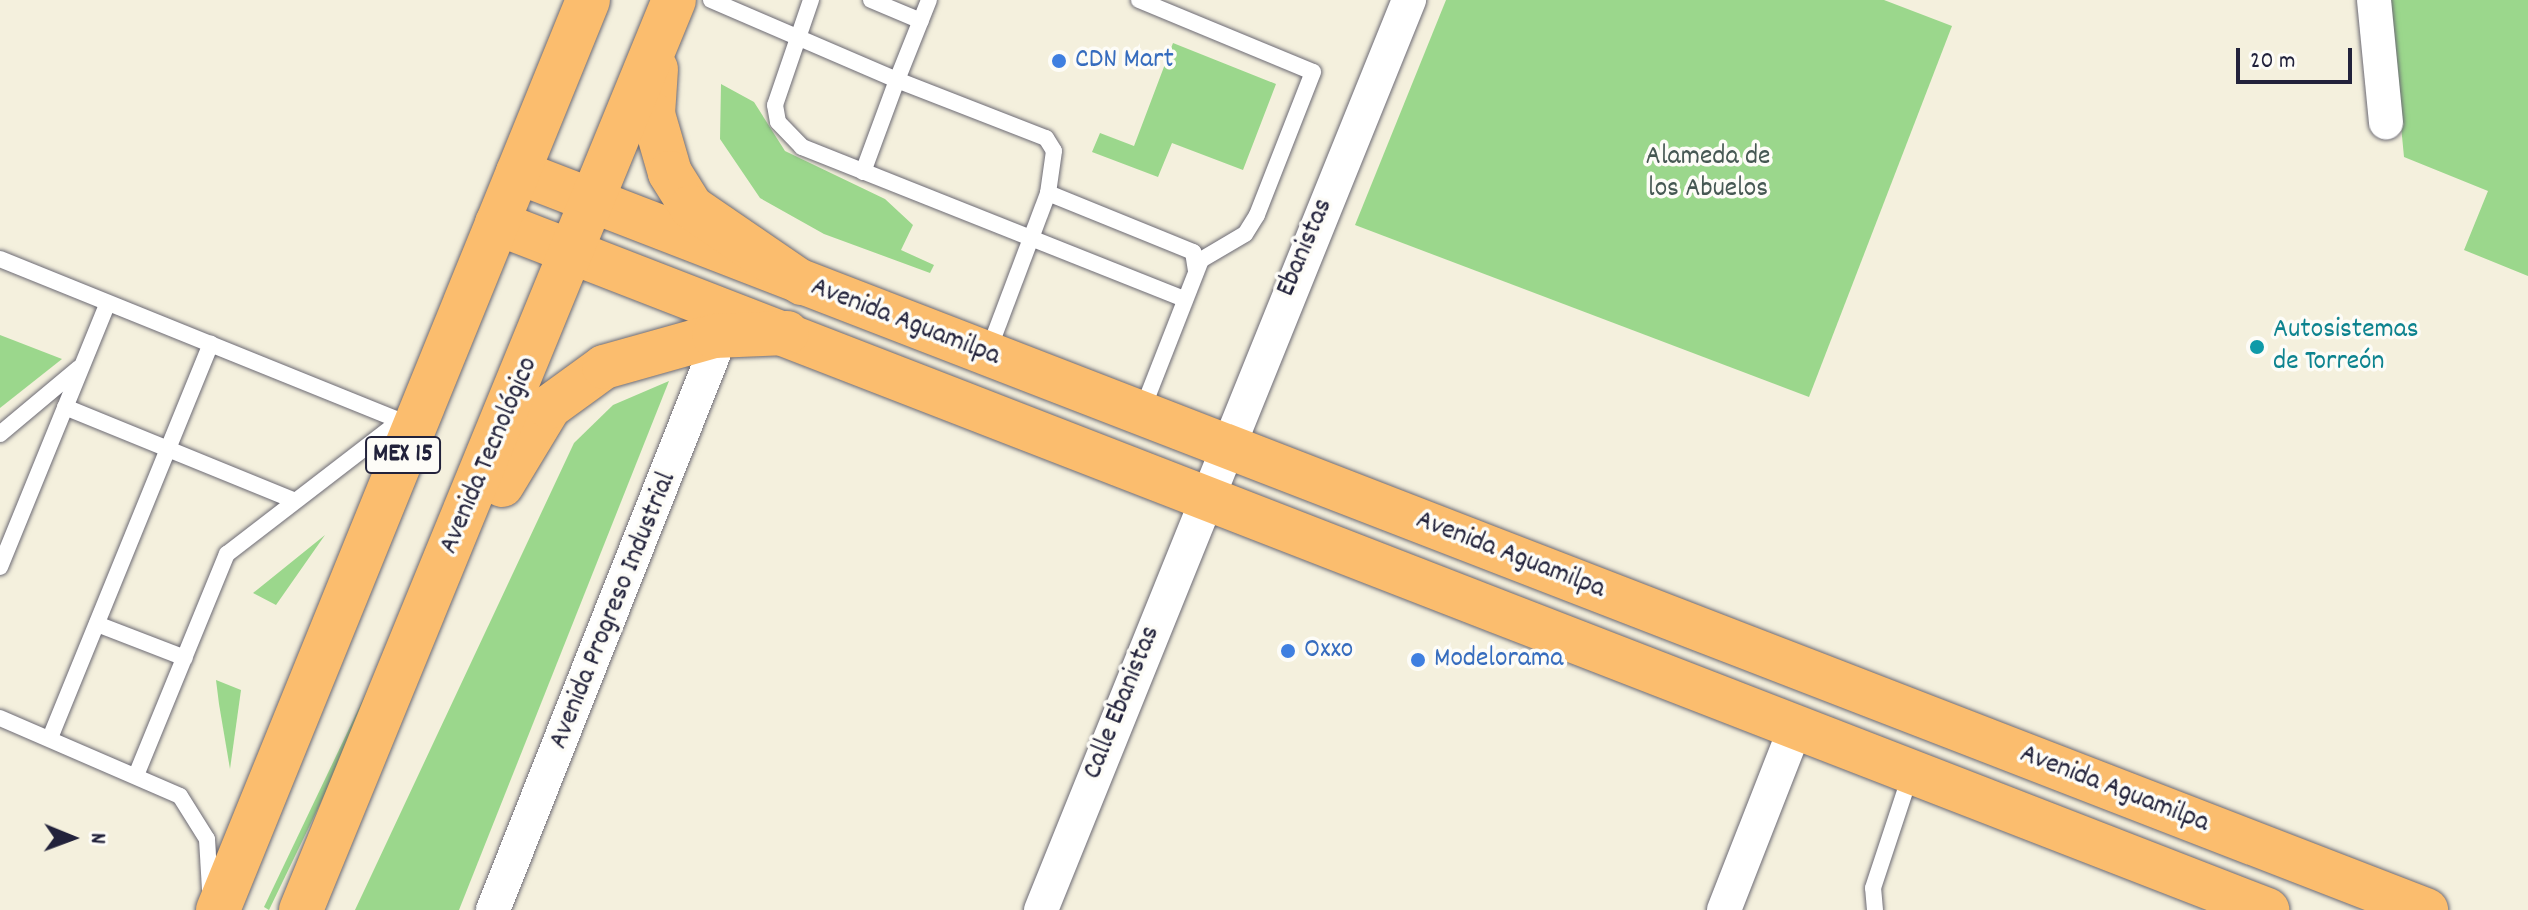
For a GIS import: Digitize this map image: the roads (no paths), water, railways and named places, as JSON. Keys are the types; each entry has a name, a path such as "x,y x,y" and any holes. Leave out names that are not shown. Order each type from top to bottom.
{"main road":[{"name":"MEX 15","path":"218,910 407,424 497,223 581,3"},
{"name":"Avenida Tecnológico","path":"301,910 576,251 666,19"},
{"path":"666,19 653,114 670,173 691,207 802,283"},
{"name":"Avenida Aguamilpa","path":"518,172 2426,910"},
{"path":"497,223 576,251 728,323"},
{"name":"Avenida Aguamilpa","path":"728,323 787,333 2267,910"},
{"path":"397,680 549,407 604,367 728,323"},
{"path":"1739,644 1796,726 1924,716"}],"street":[{"name":"Ebanistas","path":"1204,496 1409,0"},
{"path":"2374,0 2386,122"},
{"name":"Avenida Progreso Industrial","path":"493,910 728,323"},
{"name":"Calle Ebanistas","path":"1041,910 1204,496"},
{"path":"1724,910 1796,726"}],"lane":[{"path":"711,0 897,80 1046,138 1054,151 1048,193 987,354"},
{"path":"811,0 776,86 778,122 802,147 1184,299"},
{"path":"871,0 921,21"},
{"path":"863,172 929,0"},
{"path":"1139,0 1313,72 1252,226 1218,245 1196,271 1141,414"},
{"path":"1048,193 1193,252 1196,271"},
{"path":"0,259 407,424"},
{"path":"0,567 108,303"},
{"path":"50,738 211,344"},
{"path":"0,434 83,364"},
{"path":"65,407 295,501"},
{"path":"137,773 227,554 295,501 407,424"},
{"path":"97,624 185,658"},
{"path":"0,718 137,773 180,796 195,813 207,839 207,910"},
{"path":"1875,910 1873,888 1912,772"}],"place":[{"name":"CDN Mart","path":"1059,61"},
{"name":"Autosistemas de Torreón","path":"2257,347"},
{"name":"Oxxo","path":"1288,651"},
{"name":"Modelorama","path":"1418,660"}],"park label":[{"name":"Alameda de los Abuelos","path":"1708,174"}]}
